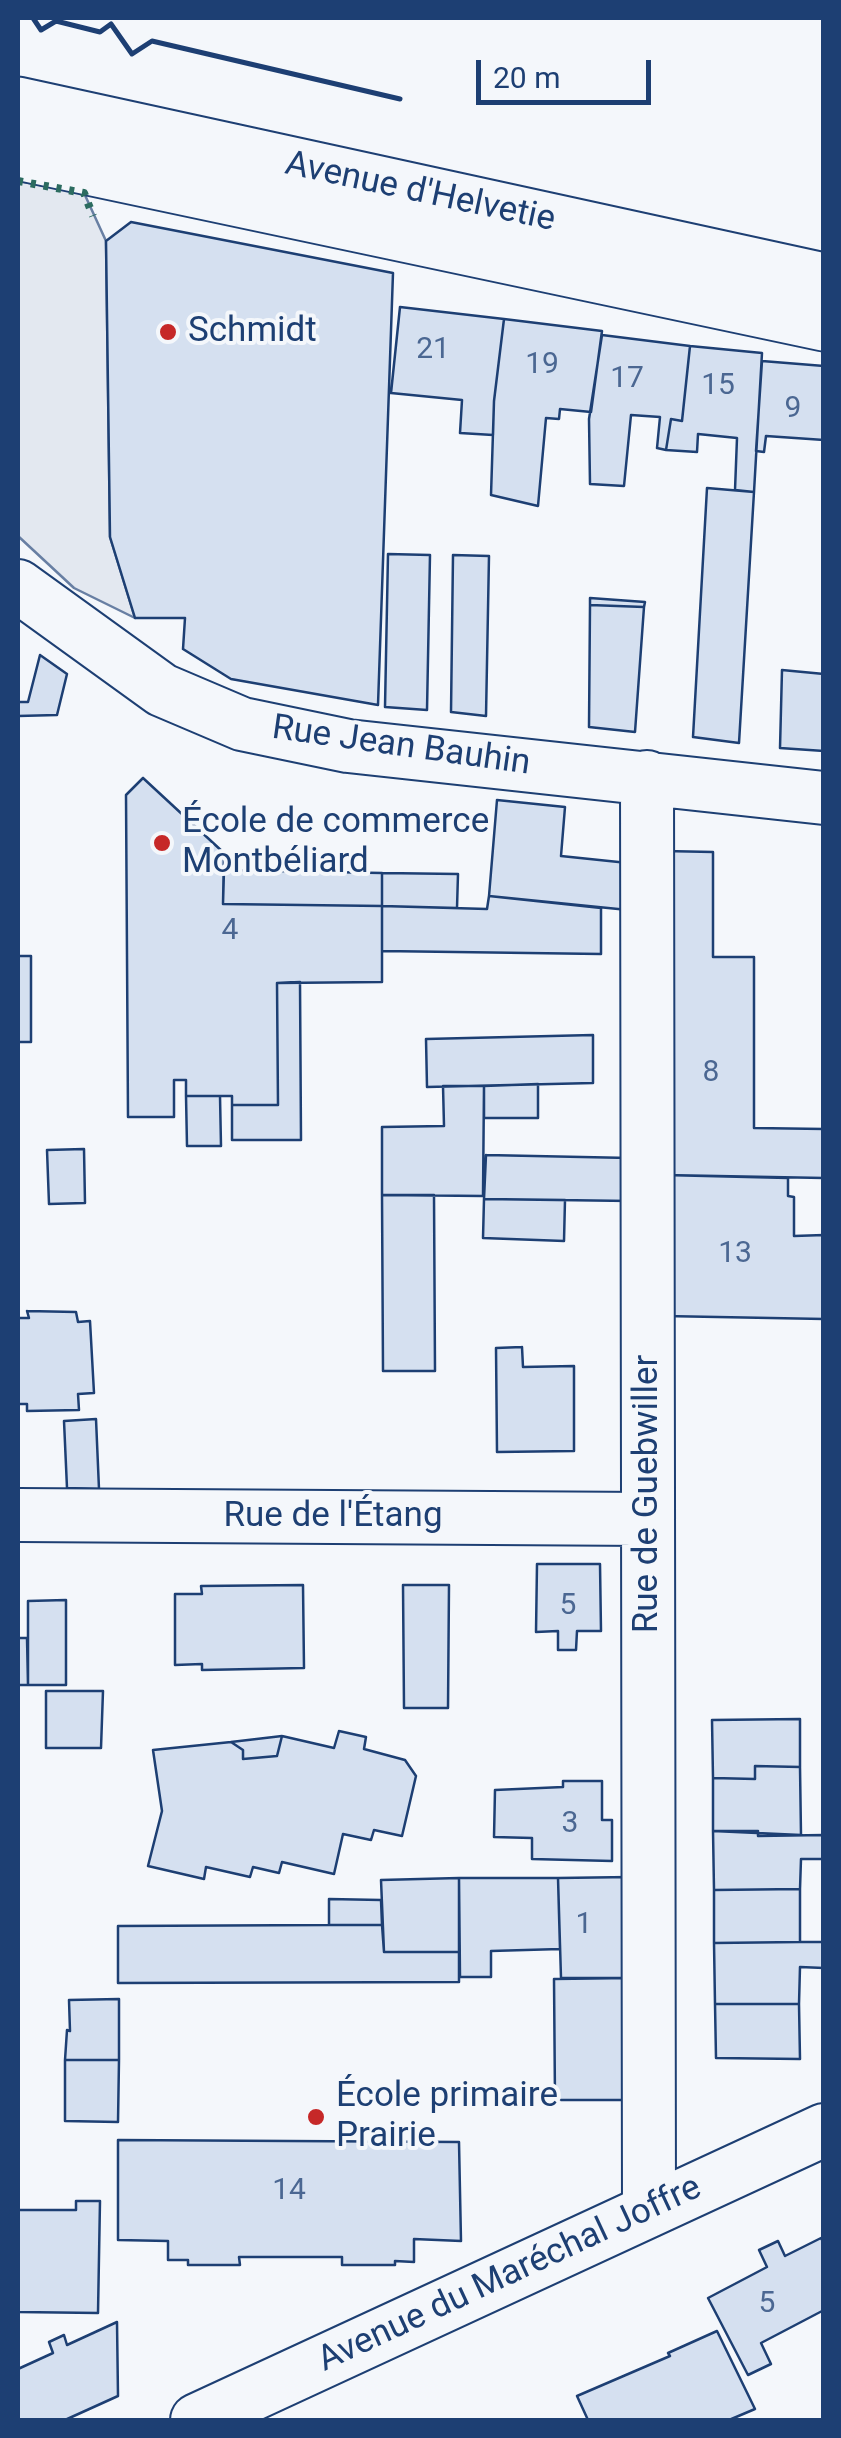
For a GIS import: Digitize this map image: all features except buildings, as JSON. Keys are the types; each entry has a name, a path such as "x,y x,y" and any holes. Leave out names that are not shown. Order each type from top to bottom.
{"main road":[{"name":"Avenue d'Helvetie","path":"18,105 824,281"},
{"name":"Avenue d'Helvetie","path":"18,152 824,323"}],"street":[{"name":"Rue Jean Bauhin","path":"18,586 162,690 242,724 348,746 824,798"},
{"name":"Rue de Guebwiller","path":"647,777 650,2211"},
{"name":"Rue de l'Étang","path":"18,1515 648,1518"},
{"name":"Avenue du Maréchal Joffre","path":"197,2420 824,2130"}],"shaded area":[{"path":"18,181 84,193 106,241 110,537 135,618 74,588 18,536"}],"hedge":[{"path":"18,181 84,193 93,216"}],"wall":[{"path":"33,18 41,30 56,21 100,32 111,24 132,54 152,41 400,99"}],"place":[{"name":"Schmidt","path":"168,332"},
{"name":"École de commerce Montbéliard","path":"162,843"},
{"name":"École primaire Prairie","path":"316,2117"}]}
